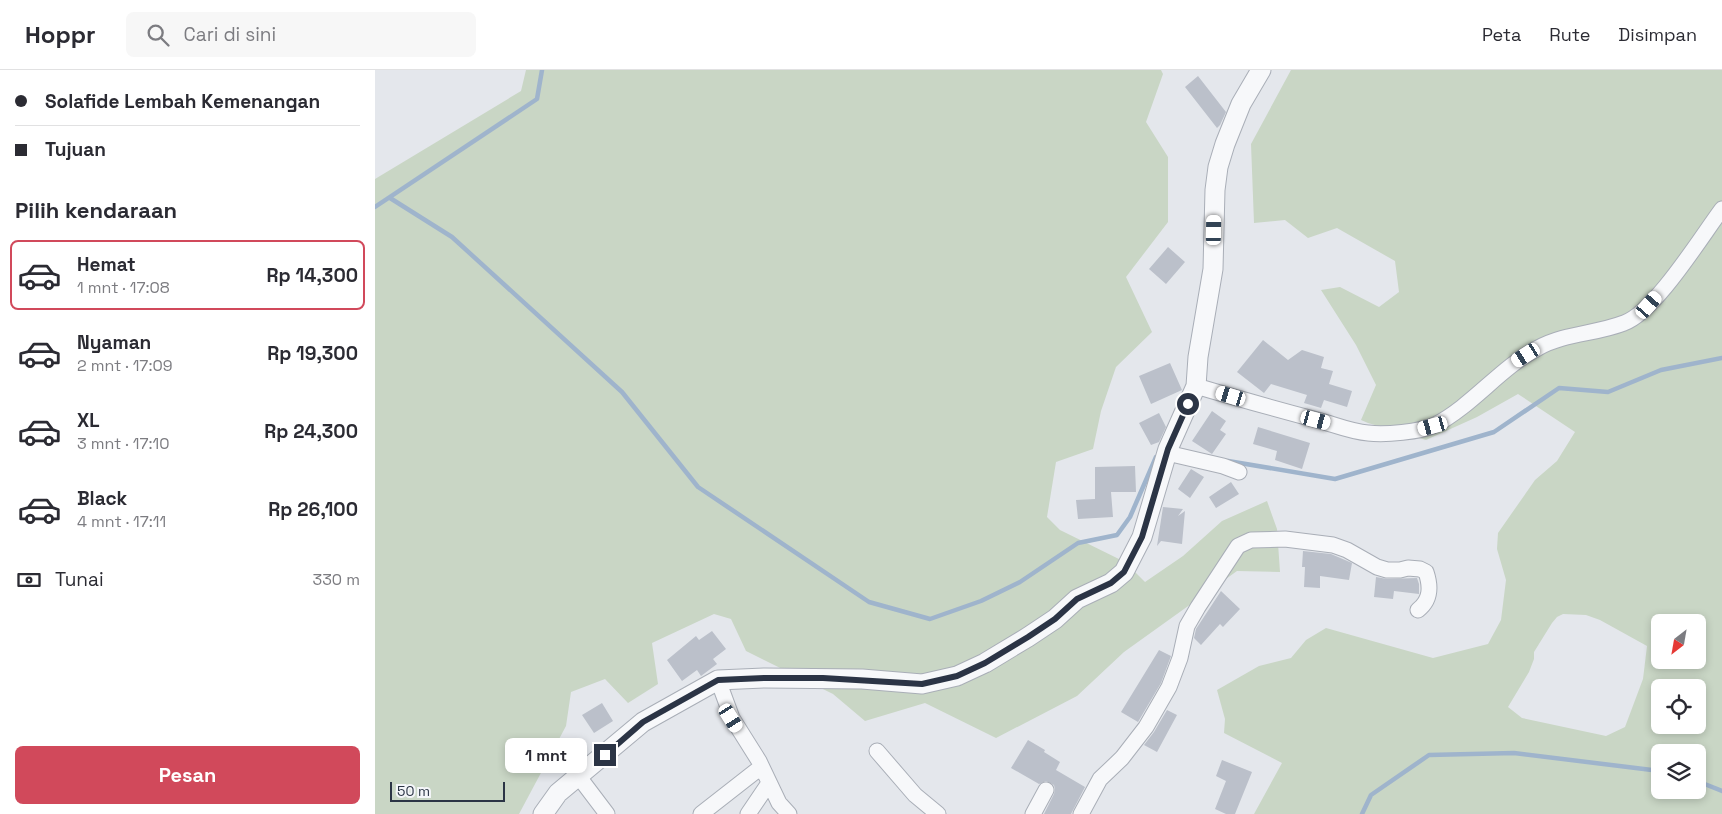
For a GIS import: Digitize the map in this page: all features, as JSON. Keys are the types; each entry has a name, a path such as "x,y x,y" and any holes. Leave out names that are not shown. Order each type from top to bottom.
{"street":[{"path":"543,814 558,793 643,722 718,680 764,678 852,679 922,684 957,676 985,663 1055,619 1077,599 1111,583 1124,572 1142,537 1169,447 1196,386 1198,358 1213,269 1215,190 1218,167 1241,104 1261,70"},
{"path":"1196,386 1367,433 1410,432 1433,426 1450,415 1514,362 1538,348 1565,336 1625,323 1635,318 1662,291 1722,209"},
{"path":"1169,447 1239,472"},
{"path":"1081,814 1100,779 1122,758 1134,743 1169,687 1180,658 1187,626 1238,546 1251,540 1285,539 1333,545 1387,570 1420,569 1425,572 1429,582 1429,593 1425,605 1418,610"},
{"path":"718,680 731,718 761,767 779,803 789,814"},
{"path":"877,751 915,795 938,814"},
{"path":"701,814 761,767"},
{"path":"579,777 607,814"},
{"path":"748,814 769,783"},
{"path":"1033,814 1046,790"}],"green space":[{"path":"526,70 1161,70 1163,74 1146,122 1168,157 1168,222 1126,277 1152,332 1116,367 1101,411 1093,449 1056,462 1047,517 1060,530 1125,562 1145,582 1183,556 1222,521 1267,501 1277,529 1280,572 1237,571 1124,652 1077,696 996,738 925,703 865,721 833,694 746,651 731,619 714,614 652,643 658,684 628,703 605,679 571,692 566,726 519,814 375,814 375,179 521,91"},
{"path":"1291,70 1722,70 1722,814 1254,814 1282,763 1224,733 1225,719 1217,690 1259,666 1291,658 1306,640 1326,628 1433,658 1488,644 1501,620 1506,580 1497,549 1498,533 1535,480 1557,461 1575,432 1518,394 1477,417 1426,440 1361,420 1376,385 1356,345 1321,290 1340,287 1379,307 1399,292 1395,261 1337,228 1308,238 1285,220 1254,223 1251,144","holes":["1563,614 1586,615 1600,620 1647,646 1643,679 1625,727 1606,736 1522,718 1508,707 1529,672 1534,659 1534,652 1552,623"]}],"building":[{"path":"1198,76 1226,112 1217,128 1185,87"},
{"path":"1168,247 1185,262 1166,284 1149,269"},
{"path":"1263,340 1288,360 1302,350 1324,357 1321,368 1333,371 1329,384 1352,391 1347,407 1324,400 1321,408 1304,403 1307,395 1271,384 1264,393 1237,372"},
{"path":"1170,363 1182,390 1151,404 1139,376"},
{"path":"1212,411 1226,421 1220,430 1226,434 1212,454 1192,441"},
{"path":"1159,413 1166,427 1159,442 1151,445 1139,423"},
{"path":"1258,427 1310,443 1302,469 1275,460 1277,451 1253,444"},
{"path":"1135,466 1136,492 1111,492 1113,517 1078,519 1076,500 1095,499 1095,467"},
{"path":"1191,469 1204,477 1190,498 1178,489"},
{"path":"1231,482 1239,494 1216,508 1209,497"},
{"path":"1163,507 1183,509 1178,516 1185,511 1182,544 1161,541 1157,546"},
{"path":"1303,551 1331,554 1352,563 1349,580 1320,576 1320,588 1304,587 1305,567 1302,567"},
{"path":"1376,577 1387,579 1417,578 1419,594 1394,591 1393,599 1374,597"},
{"path":"1221,591 1240,609 1223,627 1220,624 1201,645 1194,638 1196,629"},
{"path":"712,631 726,649 713,659 717,664 701,676 697,670 682,681 667,660 696,636 699,640"},
{"path":"1159,650 1171,656 1161,683 1138,722 1121,712"},
{"path":"602,703 613,721 594,733 582,715"},
{"path":"1167,710 1177,715 1157,752 1144,745"},
{"path":"572,740 585,750 572,767 559,757"},
{"path":"1028,740 1060,762 1056,770 1085,787 1071,814 1044,814 1054,794 1054,785 1046,781 1039,784 1011,768"},
{"path":"1222,760 1252,772 1235,814 1226,814 1215,809 1226,781 1216,776"}],"waterway":[{"path":"375,207 537,99 542,70"},
{"path":"390,198 452,237 622,392 698,487 869,602 930,619 981,601 1020,582 1078,543 1117,535 1130,517 1156,457"},
{"path":"1228,461 1335,479 1494,432 1559,388 1608,392 1661,370 1722,358"},
{"path":"1362,814 1371,795 1429,755 1514,753 1651,770"},
{"path":"1706,785 1722,791"}],"route":[{"path":"605,755 643,722 718,680 823,678 922,684 957,676 985,663 1055,619 1077,599 1111,583 1124,572 1142,537 1168,449 1188,404"}]}
